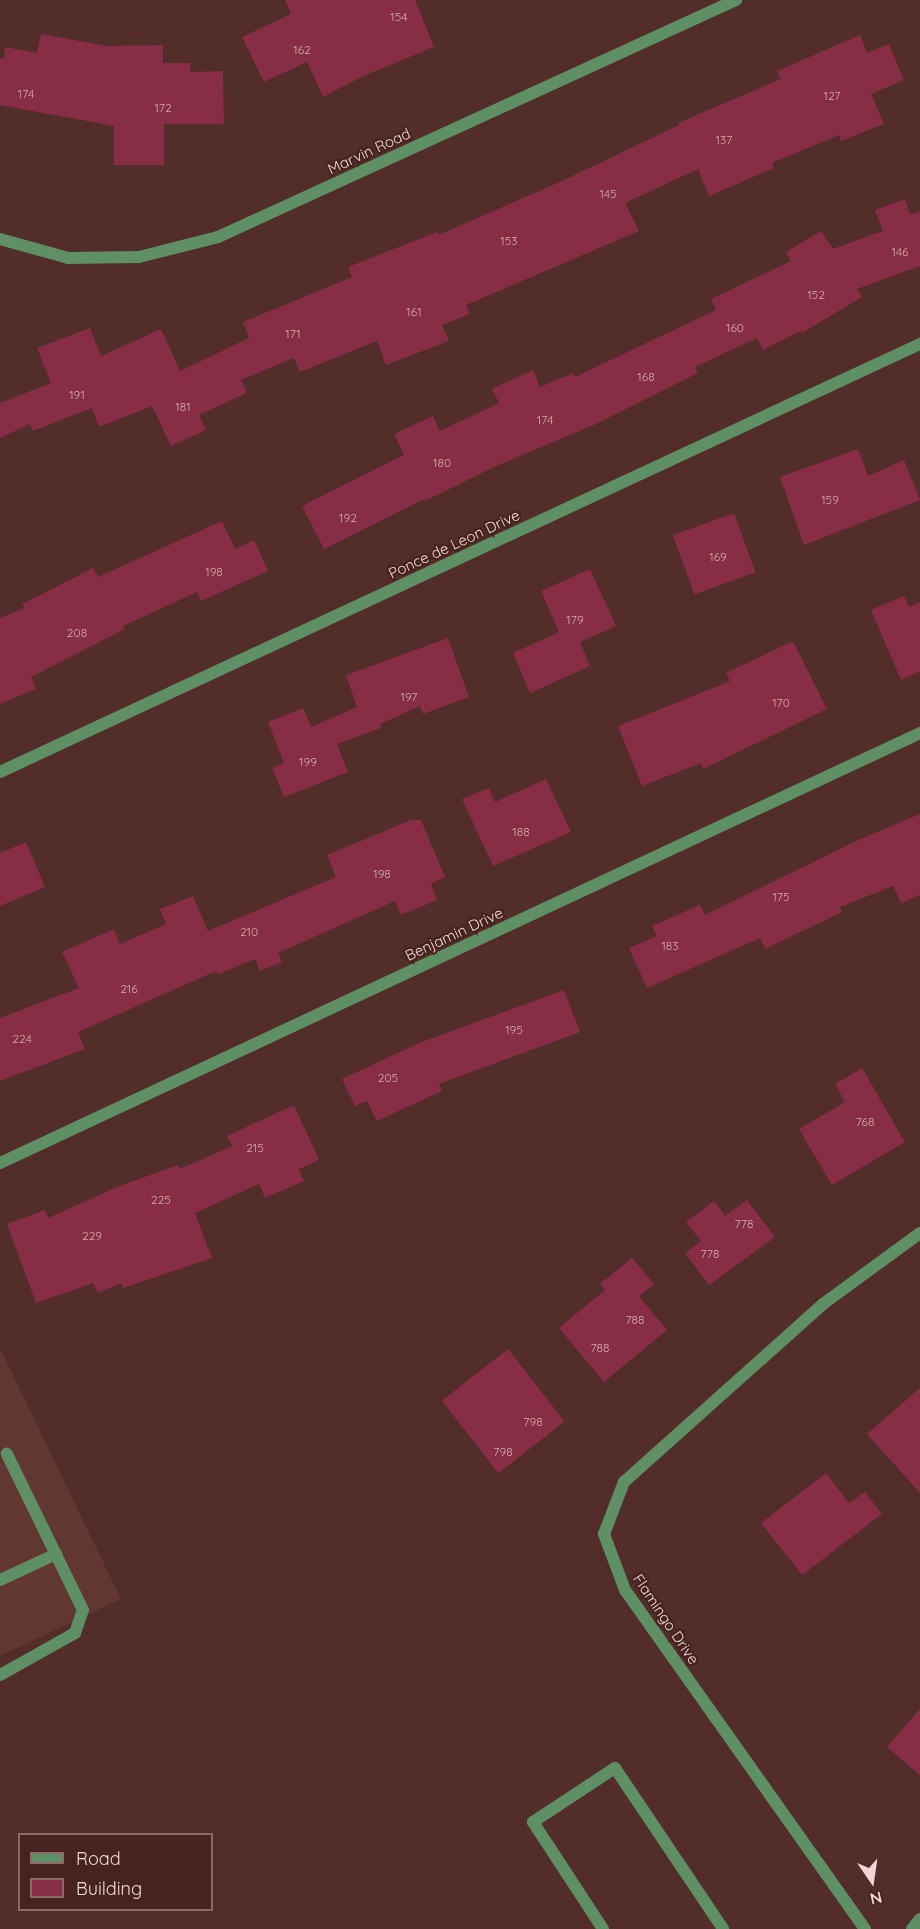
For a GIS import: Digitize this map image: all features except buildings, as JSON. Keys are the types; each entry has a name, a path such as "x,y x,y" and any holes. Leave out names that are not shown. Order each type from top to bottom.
{"street":[{"name":"Marvin Road","path":"0,239 68,258 139,257 219,237 736,0"},
{"name":"Ponce de Leon Drive","path":"0,772 920,344"},
{"name":"Benjamin Drive","path":"0,1163 920,733"},
{"name":"Flamingo Drive","path":"865,1929 625,1590 604,1534 624,1482 823,1304 920,1233"},
{"path":"0,1675 75,1633 83,1610 7,1454"},
{"path":"0,1580 56,1554"},
{"path":"603,1929 533,1822 615,1767 723,1929"},
{"path":"912,1929 920,1919"}],"shaded area":[{"path":"0,1348 121,1599 0,1656"}]}
